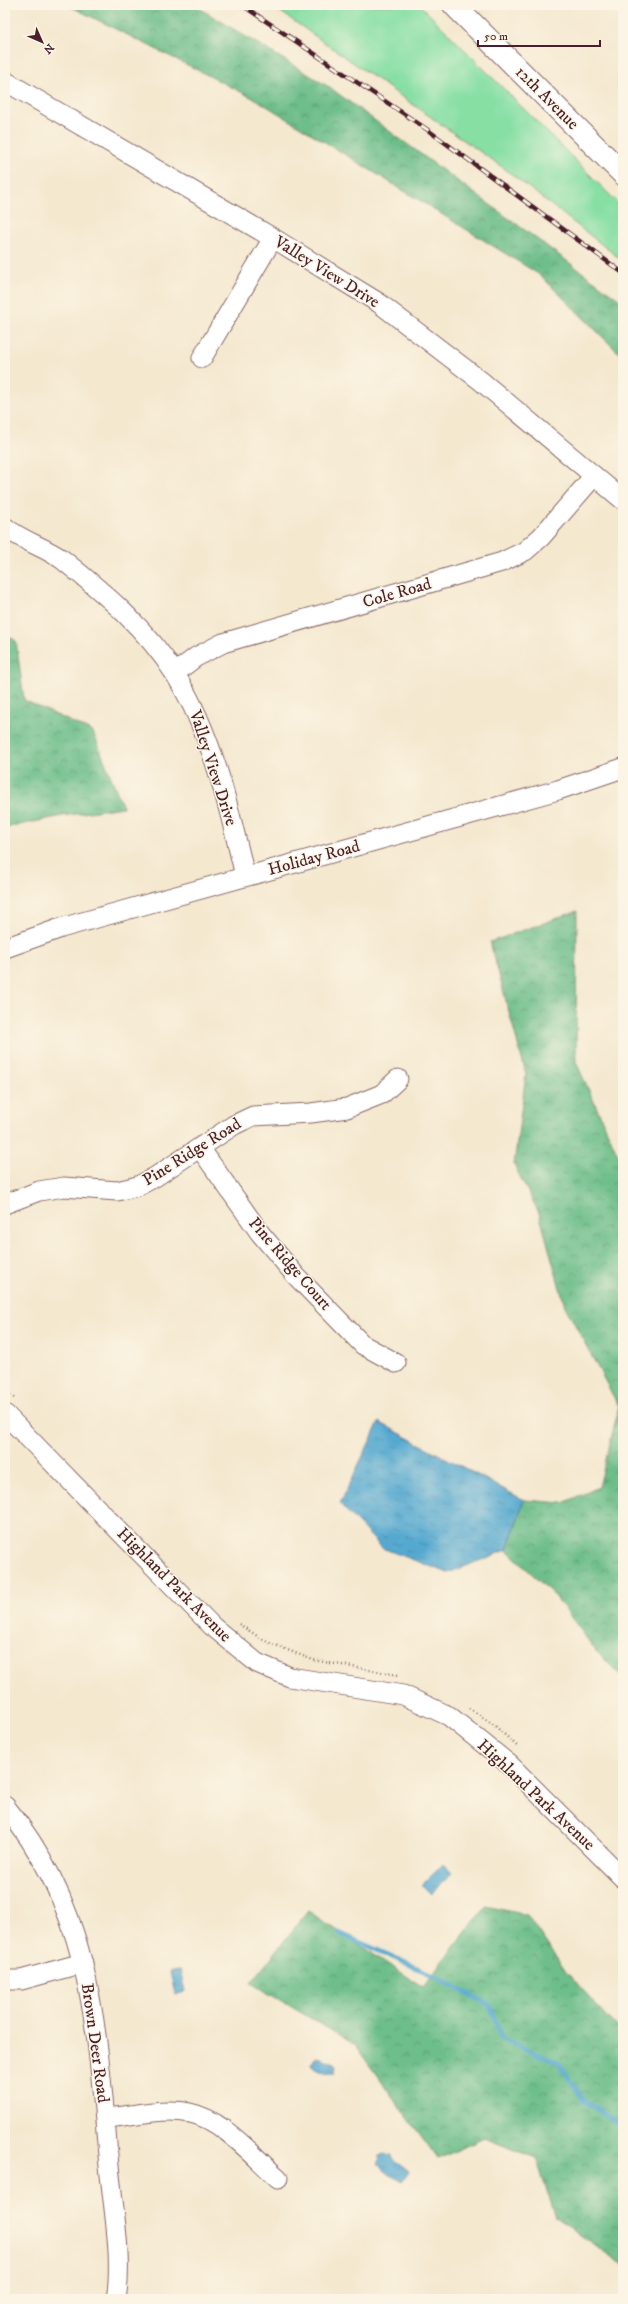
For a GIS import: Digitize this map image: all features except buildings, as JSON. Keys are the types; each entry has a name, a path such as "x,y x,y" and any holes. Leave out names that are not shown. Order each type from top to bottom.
{"main road":[{"name":"12th Avenue","path":"454,5 623,174"}],"street":[{"name":"Valley View Drive","path":"5,81 273,238 378,303 481,381 623,500"},
{"path":"202,358 273,238"},
{"name":"Cole Road","path":"175,673 196,657 223,643 502,562 524,551 542,538 594,476"},
{"name":"Valley View Drive","path":"5,527 61,559 92,584 128,615 175,673 202,725 212,753 231,819 245,876"},
{"name":"Holiday Road","path":"5,948 61,928 558,790 623,768"},
{"name":"Pine Ridge Road","path":"5,1204 39,1191 64,1187 117,1191 138,1186 155,1177 234,1125 253,1116 311,1113 347,1108 382,1094 398,1079"},
{"name":"Pine Ridge Court","path":"200,1148 260,1233 296,1276 363,1345 396,1363"},
{"name":"Highland Park Avenue","path":"10,1407 212,1626 257,1663 290,1677 403,1695 449,1716 510,1766 623,1878"},
{"name":"Brown Deer Road","path":"5,1806 20,1823 58,1892 71,1922 83,1963 95,2017 105,2118 116,2238 116,2299"},
{"path":"5,1980 21,1980 83,1963"},
{"path":"105,2118 176,2111 191,2113 208,2119 222,2128 278,2178"}],"path":[{"path":"5,1389 10,1407"},
{"path":"237,1622 265,1641 313,1660 400,1676"},
{"path":"463,1704 494,1725 518,1747"}],"green space":[{"path":"68,5 194,5 329,87 623,302 623,357 540,275 257,100"},
{"path":"271,5 420,5 623,208 623,261 505,169"},
{"path":"5,633 16,641 24,700 93,732 123,807 62,816 5,828"},
{"path":"577,911 576,1062 623,1166 623,1678 596,1651 556,1597 507,1550 524,1500 563,1503 599,1487 619,1407 565,1306 539,1213 514,1165 526,1074 490,942"},
{"path":"486,1906 527,1915 566,1972 623,2033 623,2265 556,2218 536,2158 484,2138 438,2159 354,2044 251,1983 308,1911 423,1987"}],"water":[{"path":"379,1422 524,1500 507,1550 448,1573 382,1548 340,1504"},
{"path":"443,1864 452,1873 431,1894 422,1885"},
{"path":"180,1969 185,1991 175,1994 170,1972"},
{"path":"317,2057 335,2063 337,2067 335,2073 319,2071 314,2067 312,2065 314,2059"},
{"path":"384,2153 391,2155 395,2162 408,2169 409,2172 402,2182 384,2172 378,2163 381,2158 379,2156"}],"waterway":[{"path":"339,1933 426,1972 490,2005 502,2039 559,2063 584,2101 623,2126"}],"railway":[{"path":"242,5 425,128 623,273"}]}
